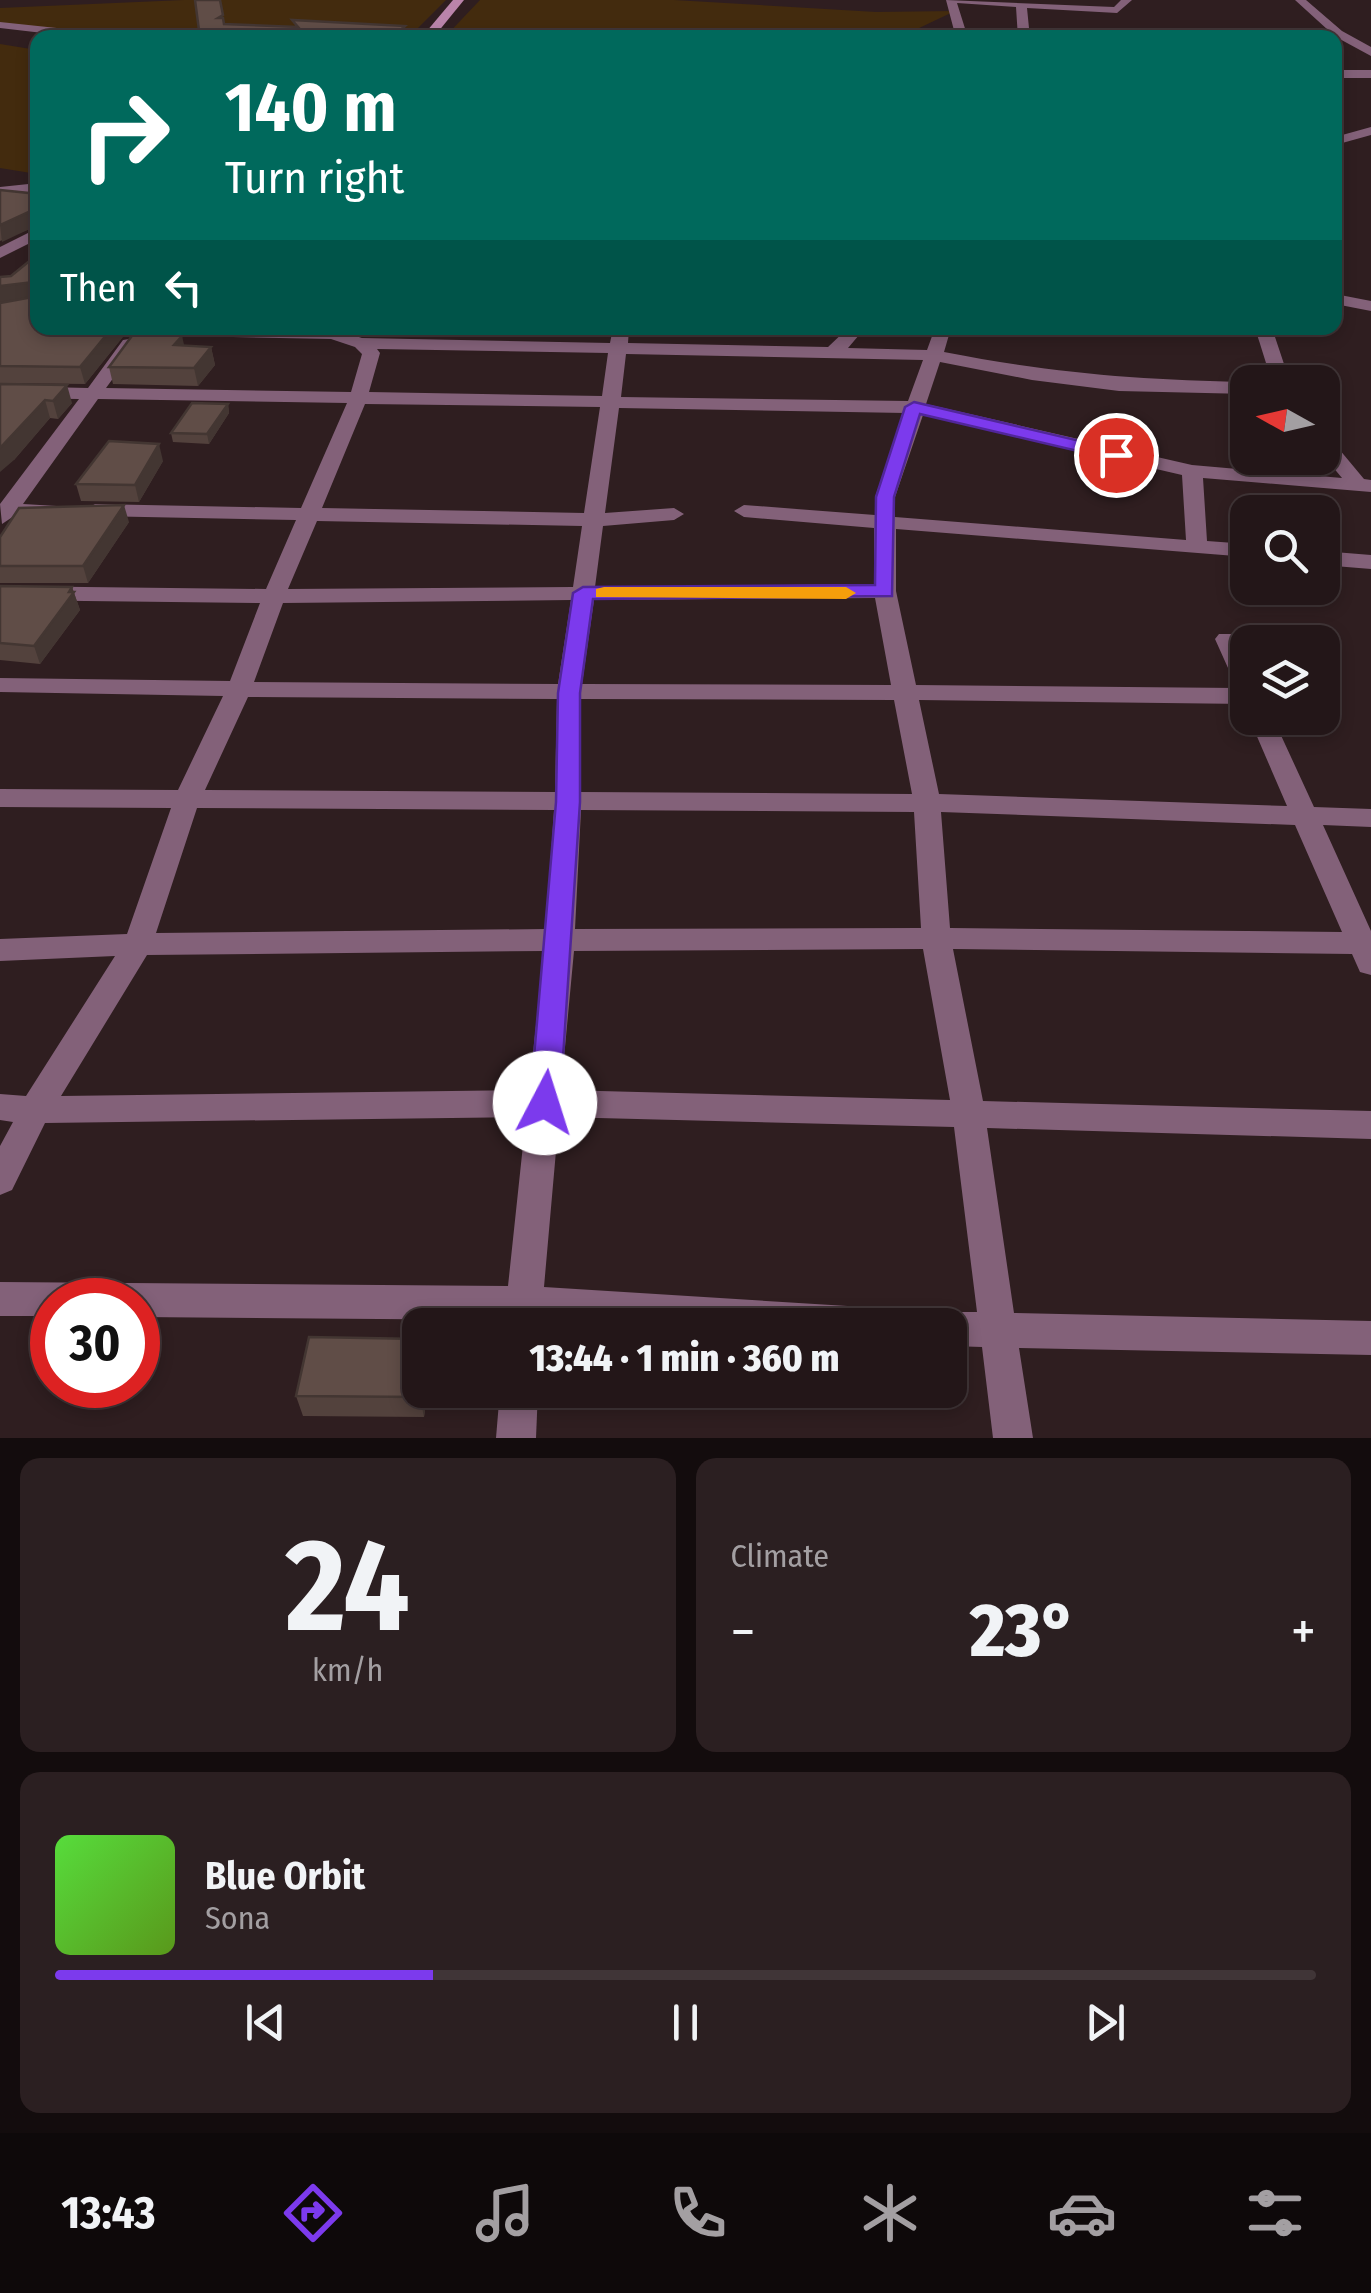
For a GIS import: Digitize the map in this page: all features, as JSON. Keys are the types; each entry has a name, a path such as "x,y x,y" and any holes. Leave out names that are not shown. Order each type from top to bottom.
{"street":[{"path":"433,30 459,0"},
{"path":"961,30 955,0 1117,10 1127,0"},
{"path":"1300,0 1337,30"},
{"path":"1022,4 1022,30"},
{"path":"0,25 47,30"},
{"path":"1343,35 1371,38"},
{"path":"1343,35 1371,52"},
{"path":"1342,74 1371,74"},
{"path":"1342,139 1371,131"},
{"path":"0,191 30,188"},
{"path":"0,253 30,236"},
{"path":"1342,300 1371,306"},
{"path":"3,514 136,335"},
{"path":"336,335 361,343 932,356 1032,375 1119,385 1230,388"},
{"path":"524,1308 560,940 569,693 620,335"},
{"path":"834,352 851,335"},
{"path":"940,335 891,473 882,521 885,591 926,804 936,940 969,1115 1013,1438"},
{"path":"1265,335 1275,365"},
{"path":"0,1180 35,1110 138,944 186,802 238,690 358,398 371,353 361,343"},
{"path":"0,392 914,407 1192,471 1365,486"},
{"path":"1340,460 1365,486"},
{"path":"1192,471 1197,547"},
{"path":"744,510 1230,550"},
{"path":"3,514 311,512 596,520 674,514"},
{"path":"1340,559 1371,562"},
{"path":"0,593 274,596 885,591"},
{"path":"1227,639 1230,646"},
{"path":"0,685 569,693 904,689 1230,696"},
{"path":"0,950 138,944 1049,938 1368,950 1269,735"},
{"path":"0,798 926,804 1371,818"},
{"path":"0,1107 35,1110 545,1103 1371,1125"},
{"path":"0,1299 402,1311"},
{"path":"967,1330 1371,1338"},
{"path":"516,1438 518,1408"}],"shaded area":[{"path":"184,0 446,0 416,30 52,30 0,25 0,8"},
{"path":"480,0 674,0 876,12 955,11 915,30 452,30"},
{"path":"0,44 30,49 30,173 0,168"}],"building":[{"path":"195,0 220,0 223,15 218,18 223,18 224,24 298,27 292,20 405,26 401,30 199,30"},
{"path":"0,190 30,193 30,211 0,225"},
{"path":"30,261 30,282 0,286 0,277 11,276"},
{"path":"30,297 30,335 106,335 80,367 0,366 0,303"},
{"path":"133,335 182,336 174,345 211,347 194,368 109,367"},
{"path":"0,384 67,385 53,401 45,400 0,448"},
{"path":"192,403 228,404 207,434 171,433"},
{"path":"109,441 159,444 135,485 76,484"},
{"path":"124,505 83,566 0,566 0,537 19,508"},
{"path":"0,586 72,587 69,592 74,592 34,646 0,643"},
{"path":"309,1337 402,1339 402,1397 296,1396"}],"slow traffic":[{"path":"604,593 846,593"}],"route":[{"path":"545,1103 560,940 569,693 583,593 885,591 885,497 914,407 1116,455"}]}
